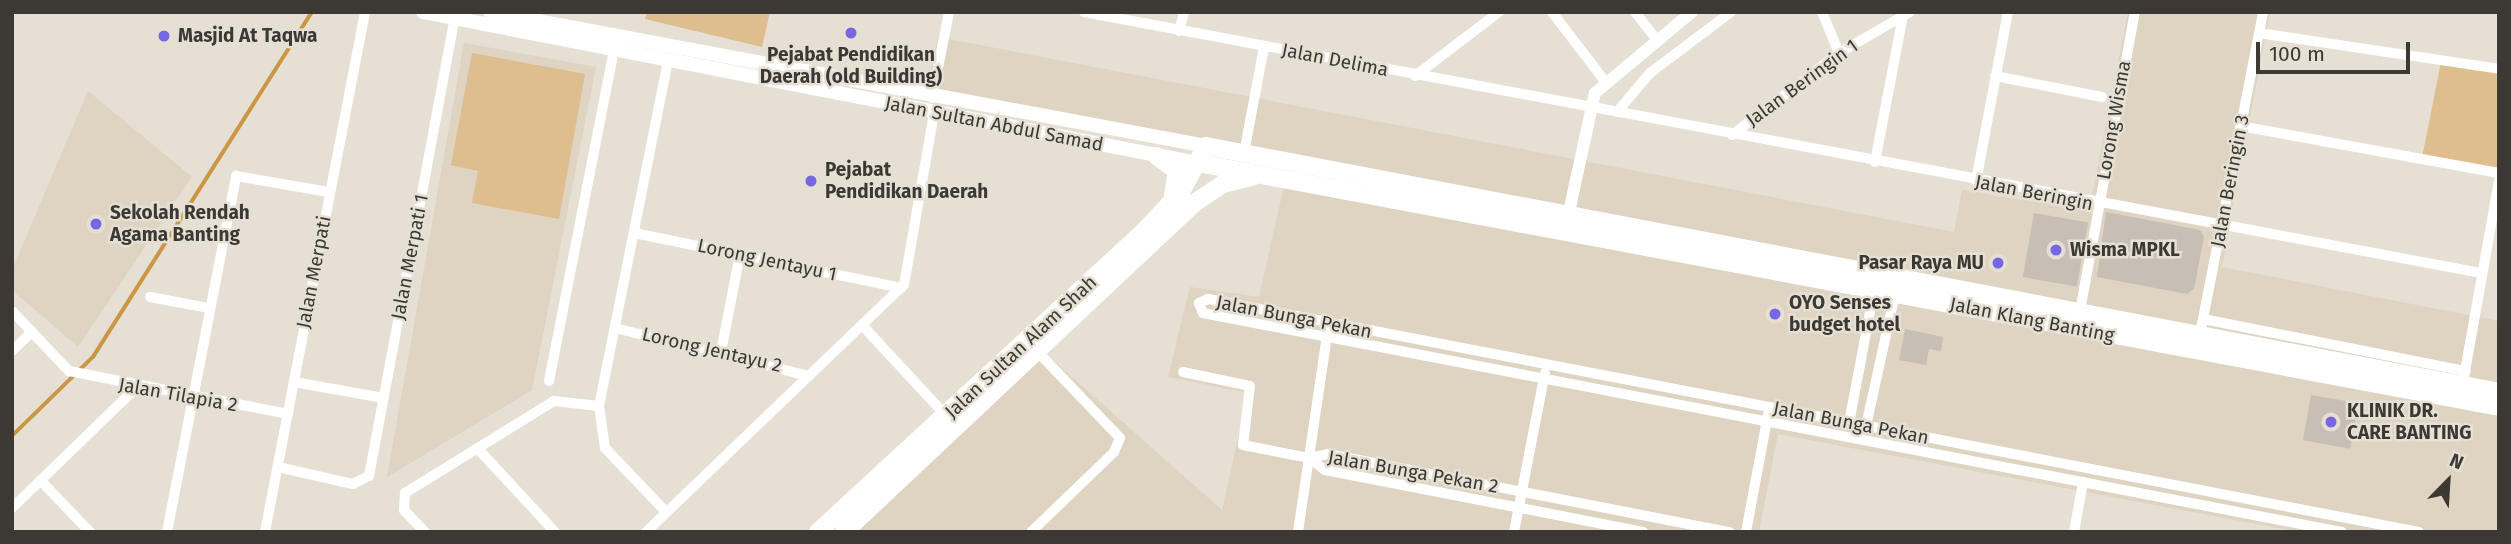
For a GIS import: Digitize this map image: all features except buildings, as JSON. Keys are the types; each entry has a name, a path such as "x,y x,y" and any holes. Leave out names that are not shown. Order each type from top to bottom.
{"highway":[{"name":"Jalan Sultan Abdul Samad","path":"1215,148 1567,225"},
{"path":"1193,204 1215,148"},
{"path":"1157,156 1177,171 1172,204"},
{"name":"Jalan Sultan Abdul Samad","path":"1207,165 1567,225"},
{"name":"Jalan Sultan Alam Shah","path":"844,532 1172,204 1207,165"},
{"path":"1193,204 1223,184 1262,175"},
{"name":"Jalan Sultan Alam Shah","path":"818,532 1036,350 1193,204"},
{"name":"Jalan Klang Banting","path":"1567,225 1860,288 2200,334 2499,407"},
{"name":"Jalan Klang Banting","path":"1567,225 2464,378 2499,392"}],"main road":[{"name":"Jalan Sultan Abdul Samad","path":"424,12 668,61 1215,148"},
{"name":"Jalan Sultan Abdul Samad","path":"491,12 1207,165"}],"street":[{"name":"Jalan Merpati","path":"265,532 365,12"},
{"path":"646,532 901,288 949,12"},
{"name":"Jalan Delima","path":"1083,12 1586,109"},
{"path":"1179,31 1184,12"},
{"path":"1415,76 1499,12"},
{"path":"1552,12 1604,80"},
{"path":"1635,12 1656,39"},
{"path":"1567,225 1586,109 1604,80 1692,12"},
{"path":"1617,112 1650,73 1731,12"},
{"path":"1822,12 1839,53"},
{"path":"1976,181 2008,12"},
{"name":"Lorong Wisma","path":"2080,311 2135,12"},
{"name":"Jalan Beringin 3","path":"2200,334 2263,12"},
{"path":"1875,162 1906,14"},
{"name":"Jalan Beringin 1","path":"1732,135 1839,53 1906,14"},
{"name":"Jalan Merpati 1","path":"278,467 353,484 369,476 455,18"},
{"path":"2259,33 2499,68"},
{"path":"1244,153 1264,47"},
{"path":"549,381 614,51"},
{"path":"666,512 605,448 599,406 668,61"},
{"path":"1996,76 2102,97"},
{"name":"Jalan Beringin","path":"1586,109 1617,112 2220,229 2483,273"},
{"path":"2241,126 2499,173"},
{"path":"167,532 208,308 236,176 329,192"},
{"path":"2464,378 2498,185"},
{"name":"Lorong Jentayu 1","path":"634,233 901,288"},
{"path":"721,352 740,254"},
{"path":"1849,423 1871,307 1860,288"},
{"path":"1866,426 1895,294"},
{"path":"150,297 208,308"},
{"name":"Jalan Bunga Pekan","path":"2342,532 1767,420 1545,371 1329,324 1208,299 1199,303 1203,313 1327,337 1545,371 1770,408 2419,532"},
{"path":"12,310 33,332 12,351"},
{"path":"1298,532 1329,324"},
{"path":"862,326 952,422"},
{"name":"Lorong Jentayu 2","path":"615,328 721,352 809,376"},
{"name":"Jalan Tilapia 2","path":"33,332 69,372 136,388 288,414"},
{"path":"1034,531 1114,452 1120,438 1036,350"},
{"path":"1514,532 1545,371"},
{"path":"1183,372 1250,386 1241,444 1309,458"},
{"path":"294,382 384,398"},
{"path":"12,508 136,388"},
{"path":"425,532 404,510 402,496 554,401 599,406"},
{"path":"1746,532 1770,408"},
{"path":"479,450 555,532"},
{"name":"Jalan Bunga Pekan 2","path":"1309,458 1328,454 1730,532"},
{"name":"Jalan Bunga Pekan 2","path":"1309,458 1325,470 1638,531"},
{"path":"41,481 90,532"},
{"path":"2074,532 2083,482"},
{"path":"2187,502 2189,488"},
{"path":"1638,514 1638,531"}],"shaded area":[{"path":"647,12 770,12 762,47 645,19"},
{"path":"2128,12 2270,12 2222,267 2499,321 2499,532 2298,532 1778,434 1759,532 858,532 1046,354 1222,510 1248,393 1168,377 1190,287 1259,297 1291,155 927,88 938,37 1954,232 1962,190 2089,211"},
{"path":"464,43 596,67 532,390 387,477"},
{"path":"472,53 585,74 559,219 472,203 478,171 451,165"},
{"path":"2442,57 2499,69 2499,173 2422,158"},
{"name":"Sekolah Rendah Agama Banting","path":"88,91 192,177 78,347 12,290 12,270"}],"waterway":[{"path":"12,436 93,357 312,12"}],"place":[{"name":"Pejabat Pendidikan Daerah (old Building)","path":"851,33"},
{"name":"Masjid At Taqwa","path":"164,36"},
{"name":"Pejabat Pendidikan Daerah","path":"811,181"},
{"name":"Sekolah Rendah Agama Banting","path":"96,224"},
{"name":"Wisma MPKL","path":"2056,250"},
{"name":"Pasar Raya MU","path":"1998,263"},
{"name":"OYO Senses budget hotel","path":"1775,314"},
{"name":"KLINIK DR. CARE BANTING","path":"2331,422"}]}
